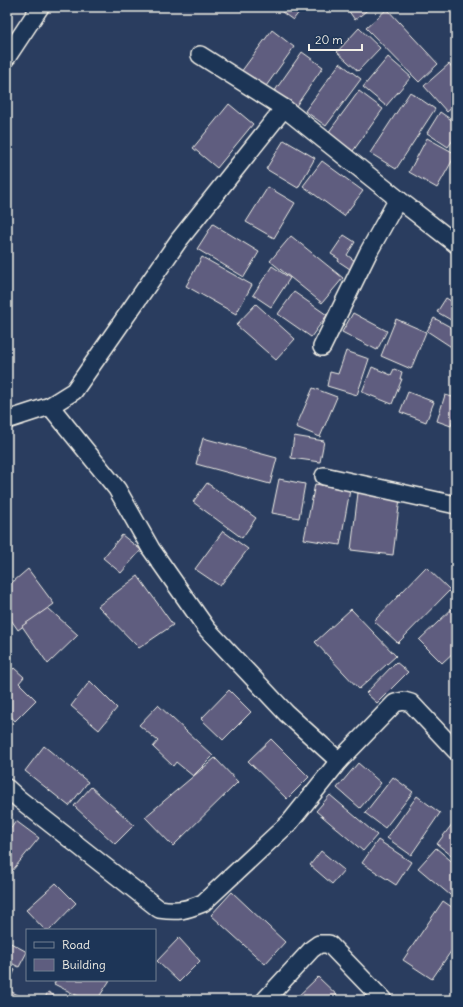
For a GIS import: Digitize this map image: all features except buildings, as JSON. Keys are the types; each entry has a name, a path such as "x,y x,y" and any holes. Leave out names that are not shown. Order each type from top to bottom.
{"street":[{"path":"7,57 40,7"},
{"path":"200,55 284,108 456,244"},
{"path":"7,420 50,406 74,391 179,240 284,108"},
{"path":"322,347 368,253 398,199"},
{"path":"50,406 117,489 151,549 207,629 286,713 339,761"},
{"path":"324,476 456,505"},
{"path":"7,788 159,909 174,912 203,903 290,822 339,761 395,703 404,701 411,703 456,751"},
{"path":"265,1000 312,949 319,944 329,944 383,1000"}]}
